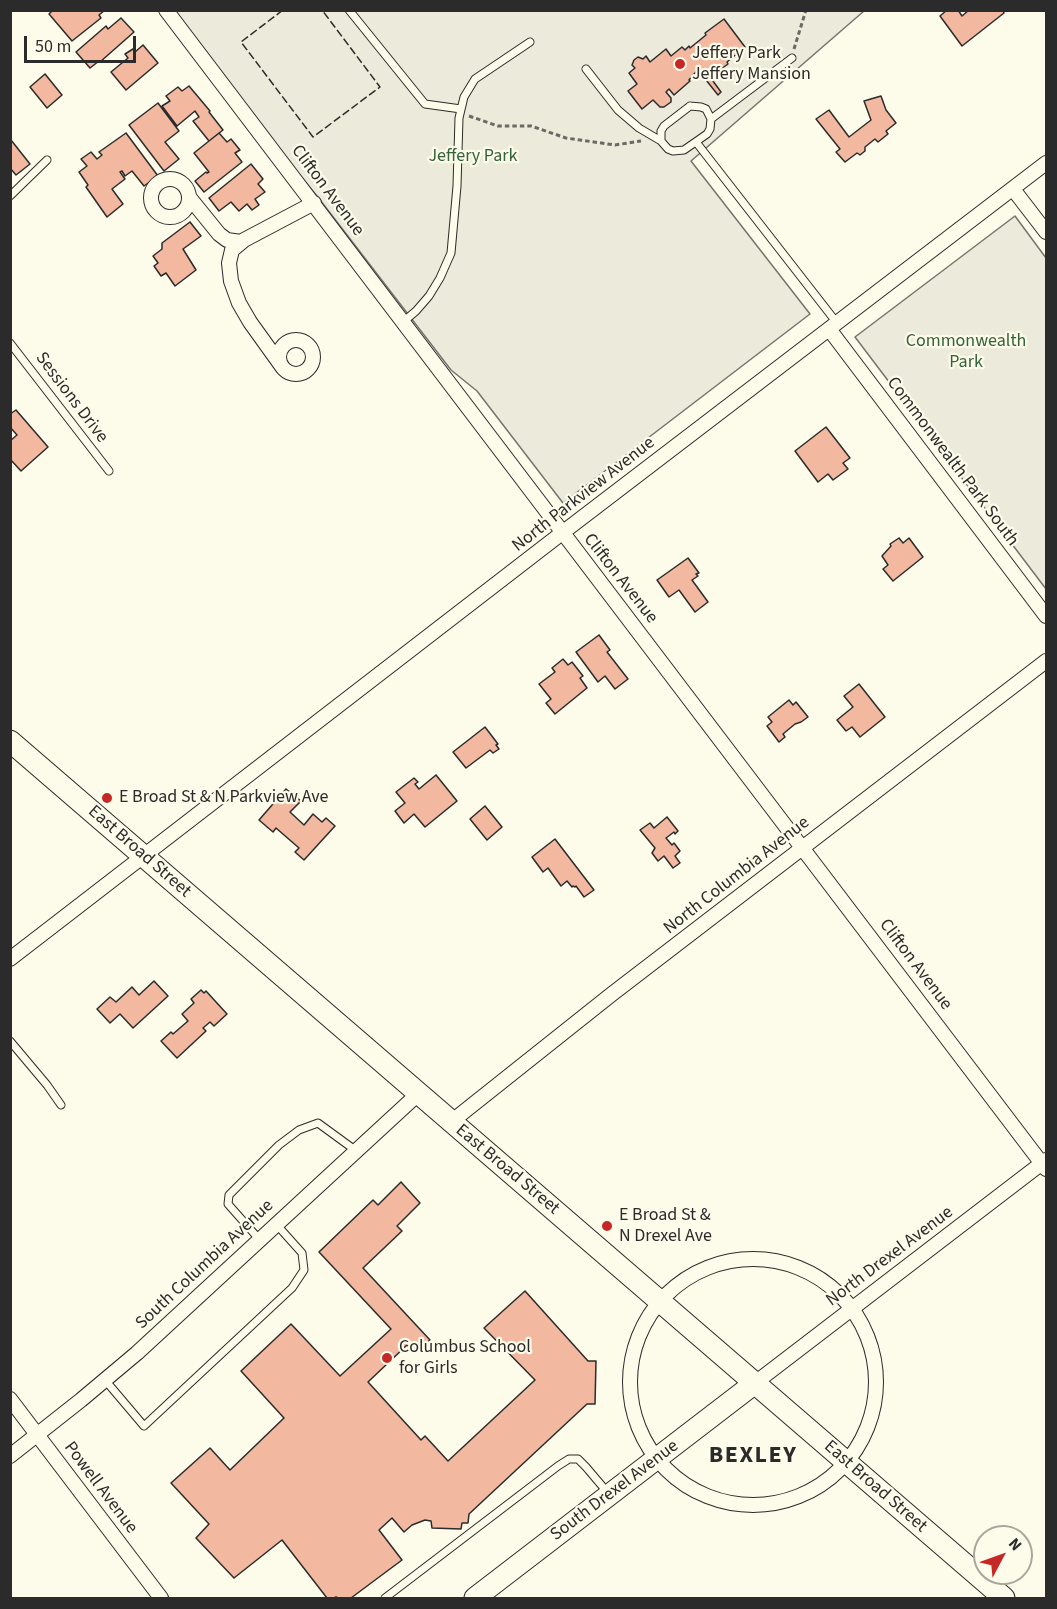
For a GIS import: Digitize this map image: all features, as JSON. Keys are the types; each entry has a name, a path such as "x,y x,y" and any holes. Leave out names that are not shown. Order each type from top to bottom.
{"main road":[{"name":"East Broad Street","path":"10,741 1004,1599"},
{"name":"South Drexel Avenue","path":"475,1599 755,1383"}],"street":[{"name":"Clifton Avenue","path":"166,10 562,533 1045,1164"},
{"name":"North Parkview Avenue","path":"10,959 562,533 1047,163"},
{"path":"1013,189 1047,232"},
{"path":"189,198 219,234 227,240 241,242"},
{"path":"283,368 238,303 231,281 229,263 231,250 241,242 314,203"},
{"name":"Commonwealth Park South","path":"833,326 1047,616"},
{"name":"North Columbia Avenue","path":"451,1122 612,994 1047,661"},
{"name":"South Columbia Avenue","path":"10,1456 144,1347 418,1094"},
{"name":"North Drexel Avenue","path":"755,1383 1045,1164"},
{"path":"758,1258 784,1262 811,1272 834,1288 852,1308 865,1329 873,1350 877,1386 875,1406 861,1445 830,1480 806,1495 784,1503 737,1506 695,1491 674,1477 657,1459 636,1422 631,1401 631,1363 637,1338 647,1318 660,1301 681,1282 704,1268 730,1260 758,1258"},
{"name":"Powell Avenue","path":"10,1399 161,1599"}],"lane":[{"path":"349,10 425,104 461,109"},
{"path":"403,322 429,296 440,278 450,253 457,186 459,118 464,97 475,79 530,42"},
{"path":"711,118 792,58"},
{"path":"586,69 618,110 639,129 661,141 668,149 679,152 691,146 710,129 711,118 706,109 690,106 664,126 661,131 661,141"},
{"path":"696,142 833,326"},
{"path":"10,196 47,160"},
{"name":"Sessions Drive","path":"10,343 109,471"},
{"path":"10,1041 41,1076 61,1105"},
{"path":"259,1239 228,1203 229,1194 279,1145 299,1130 318,1123 356,1150"},
{"path":"105,1380 144,1425 292,1288 304,1270 302,1253 276,1224"},
{"path":"385,1599 569,1459 578,1460 586,1467 610,1495"}],"path":[{"path":"792,58 806,10"},
{"path":"461,109 470,117 498,126 531,126 566,138 605,144 637,142 654,137"}],"green space":[{"name":"Jeffery Park","path":"170,11 864,11 691,161 810,314 563,503 477,391 451,370 317,196 195,48"},
{"name":"Commonwealth Park","path":"1015,216 1046,258 1046,589 855,337"}],"building":[{"path":"53,10 105,10 99,15 101,18 72,41 49,14"},
{"path":"947,10 958,10 962,16 969,10 1003,10 1004,13 962,46 940,16"},
{"path":"121,18 134,32 90,68 76,52 106,26 108,29"},
{"name":"Jeffery Park Jeffery Mansion","path":"724,19 745,47 727,62 728,64 710,77 721,92 718,95 698,70 690,81 674,95 669,89 666,92 671,102 664,107 660,107 653,100 642,109 628,91 637,84 629,73 635,68 632,65 634,60 638,57 643,59 646,56 650,62 666,49 671,56 682,47 685,50 689,46 690,48"},
{"path":"143,45 158,63 126,90 111,72 128,58 125,54 133,49 135,52"},
{"path":"45,74 62,95 47,108 30,87"},
{"path":"189,86 223,130 209,141 193,121 199,117 195,111 177,126 162,106 170,101 166,96 178,87 182,91"},
{"path":"881,96 886,110 896,123 878,142 875,139 865,147 865,151 860,155 857,153 845,162 836,152 840,149 816,119 829,110 849,137 871,120 864,101"},
{"path":"158,103 179,131 165,142 179,159 164,171 129,125"},
{"path":"126,133 158,176 144,186 132,171 125,176 122,171 120,172 125,179 112,189 123,204 107,217 86,187 88,185 79,172 87,166 81,159 91,152 97,159 102,155 99,152"},
{"path":"219,133 227,142 231,139 240,150 235,153 242,162 204,192 195,181 209,172 194,153"},
{"path":"11,140 30,164 16,175 10,168"},
{"path":"251,164 263,179 258,184 265,192 255,199 259,205 252,210 247,204 239,211 231,202 219,211 209,198"},
{"path":"190,222 201,236 183,249 196,270 175,286 166,273 161,276 154,266 158,263 153,256 162,249 162,243"},
{"path":"16,410 48,447 21,471 10,459 10,441 17,435 10,427 10,414"},
{"path":"826,427 850,458 843,463 848,469 833,480 828,474 818,482 795,451"},
{"path":"899,538 903,543 909,538 923,557 893,581 883,569 888,565 882,556 891,546 890,544"},
{"path":"688,558 699,573 692,580 708,602 695,612 679,590 669,597 657,580"},
{"path":"599,635 610,650 607,652 628,679 615,689 605,676 598,682 576,652"},
{"path":"563,659 568,665 572,662 583,676 580,678 587,688 555,714 546,703 551,699 539,684 555,672 552,668"},
{"path":"859,684 885,717 860,737 852,727 846,731 837,720 853,707 844,696"},
{"path":"789,700 793,705 796,702 808,717 783,734 785,737 779,742 767,726 772,722 768,717"},
{"path":"485,727 498,744 496,745 499,749 493,753 490,750 466,768 453,752"},
{"path":"436,775 457,801 425,827 414,814 404,823 395,811 405,803 396,792 414,778 418,782 415,784 419,789"},
{"path":"286,789 301,801 290,812 304,825 313,814 322,822 326,818 335,826 304,860 295,852 299,848 276,828 273,832 259,820"},
{"path":"485,806 502,827 487,840 470,819"},
{"path":"667,817 678,831 666,838 680,851 675,856 680,863 673,868 664,856 658,861 652,853 655,848 640,830 650,823 654,828"},
{"path":"555,839 594,890 584,897 576,886 572,887 567,881 561,886 548,868 543,872 532,857"},
{"path":"154,981 168,996 133,1028 120,1014 110,1023 97,1009 110,997 116,1002 132,987 139,995"},
{"path":"201,990 204,993 206,991 227,1014 214,1026 210,1022 203,1028 206,1031 177,1058 161,1041 188,1021 182,1014 194,1003 191,999"},
{"path":"401,1182 420,1203 397,1226 402,1231 363,1268 430,1340 415,1352 407,1345 368,1382 421,1440 425,1436 448,1461 535,1380 484,1328 525,1291 588,1361 596,1361 595,1404 587,1404 469,1514 468,1523 462,1523 461,1529 432,1528 431,1521 425,1520 412,1525 404,1532 392,1518 379,1530 402,1560 351,1598 327,1598 282,1540 234,1578 196,1538 209,1524 171,1483 210,1448 230,1470 284,1418 241,1371 291,1324 340,1376 391,1329 319,1252 373,1200 378,1205"}],"fence":[{"path":"283,10 241,42 313,137 380,87 322,10"}],"place":[{"name":"Jeffery Park Jeffery Mansion","path":"680,64"},
{"name":"E Broad St & N Parkview Ave","path":"107,798"},
{"name":"E Broad St & N Drexel Ave","path":"607,1226"},
{"name":"Columbus School for Girls","path":"387,1358"}],"district":[{"name":"BEXLEY","path":"753,1457"}]}
